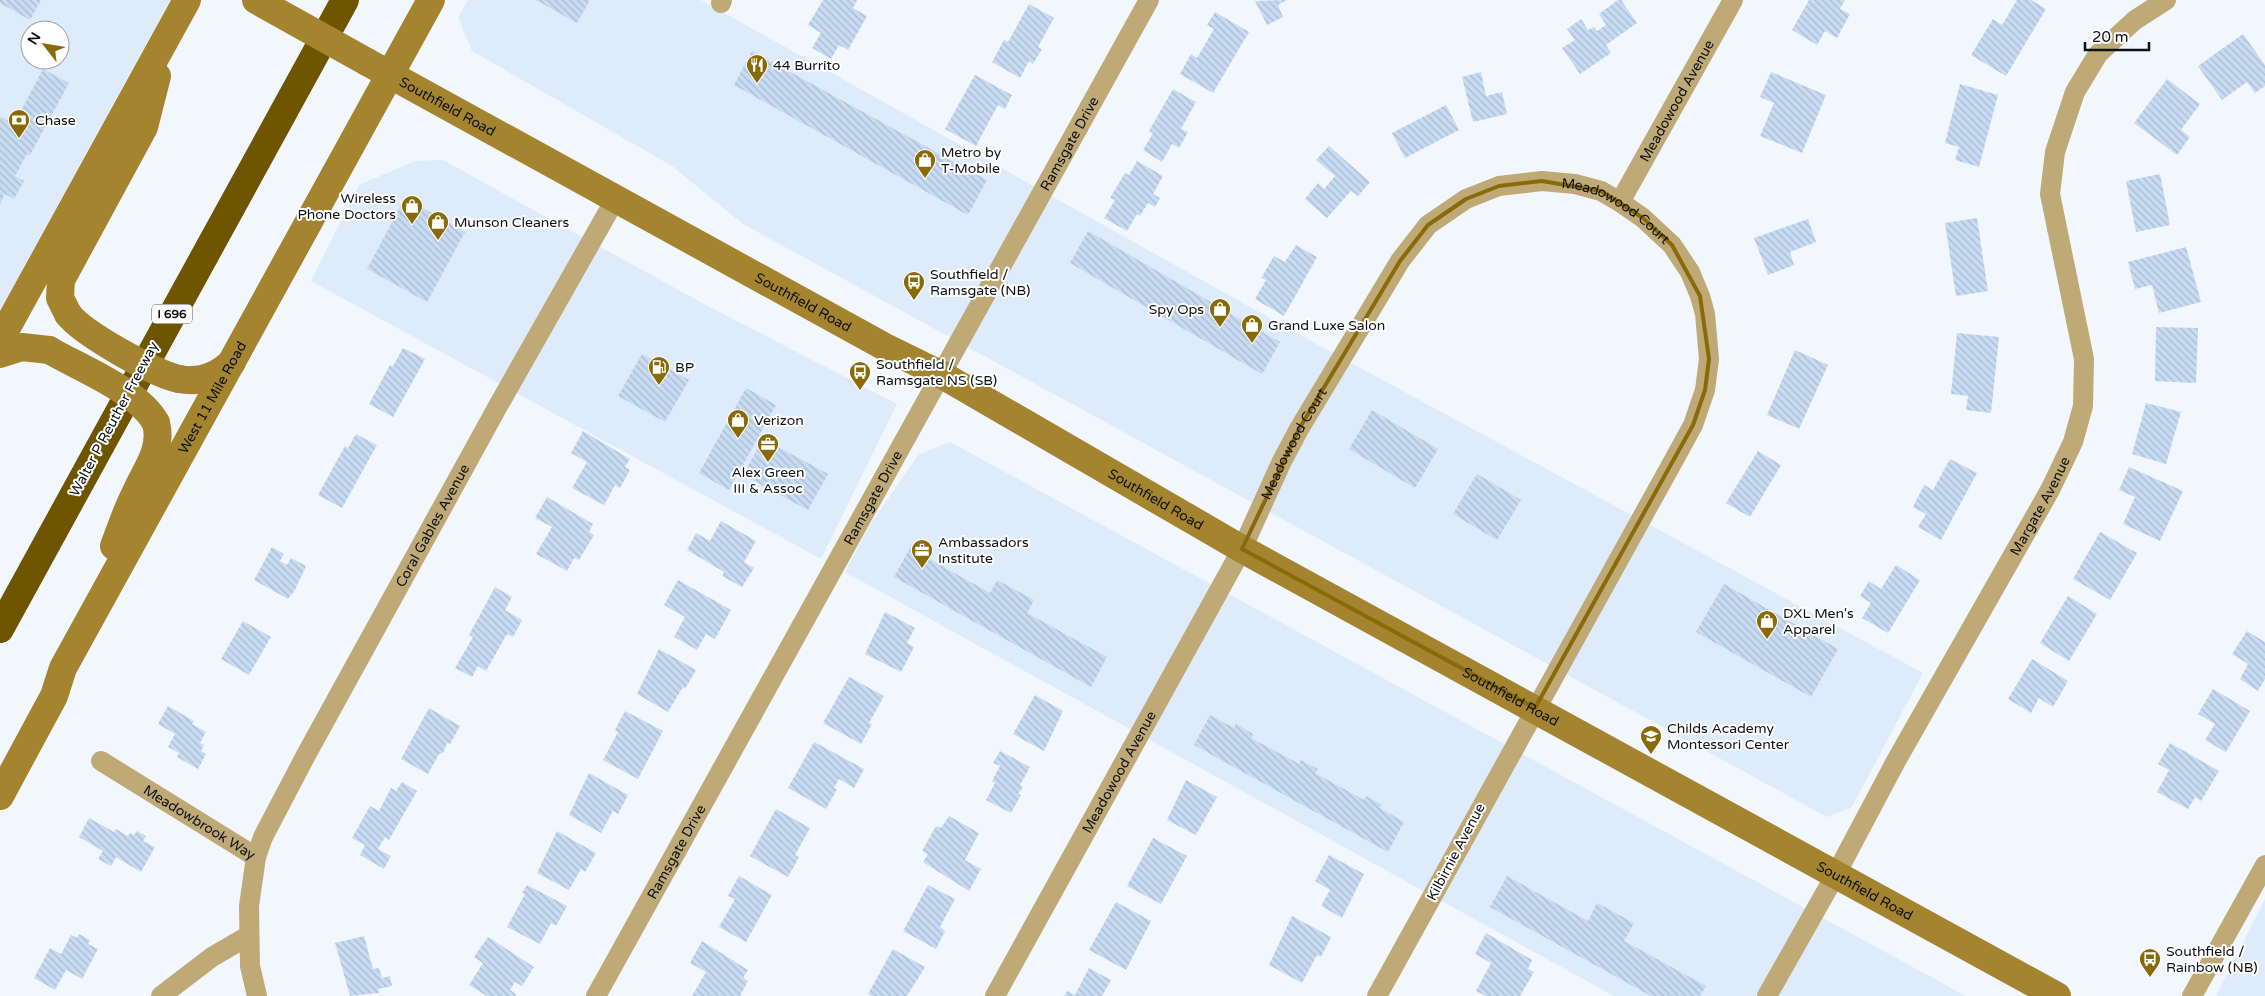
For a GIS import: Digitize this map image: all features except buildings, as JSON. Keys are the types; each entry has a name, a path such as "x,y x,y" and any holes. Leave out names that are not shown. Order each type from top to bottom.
{"highway":[{"name":"Walter P Reuther Freeway","path":"0,629 346,0"}],"main road":[{"path":"0,340 187,0"},
{"name":"Southfield Road","path":"256,0 885,347 942,375 1242,549 1536,708 2057,996"},
{"name":"West 11 Mile Road","path":"0,796 54,696 63,668 431,0"},
{"path":"167,36 144,127 61,280 60,298 68,314 82,329 160,373 179,379 208,378 224,370 233,362"},
{"path":"0,354 22,347 48,350 131,396 146,408 156,423 158,432 156,451 135,492 77,643"}],"street":[{"name":"Ramsgate Drive","path":"596,996 1150,0"},
{"name":"Meadowood Avenue","path":"1620,202 1733,0"},
{"name":"Margate Avenue","path":"1767,996 1836,874 1896,761 2050,490 2073,442 2084,406 2084,359 2050,194 2055,152 2075,92 2098,54 2135,20 2166,0"},
{"name":"Meadowood Court","path":"1242,549 1282,461 1400,261 1428,225 1466,199 1499,186 1542,182 1575,184 1601,191 1642,218 1672,245 1690,272 1700,296 1708,338 1709,360 1705,390 1693,424 1536,708"},
{"name":"Coral Gables Avenue","path":"256,857 270,823 311,746 493,415 616,198"},
{"name":"Meadowood Avenue","path":"995,996 1242,549"},
{"name":"Kilbirnie Avenue","path":"1377,996 1536,708"},
{"name":"Meadowbrook Way","path":"101,761 256,857 249,906 248,936 250,966 257,996"},
{"path":"2192,996 2265,866"},
{"path":"161,996 212,957 248,936"}],"highlighted area":[{"path":"1542,181 1601,191 1643,218 1672,245 1700,296 1709,359 1705,390 1693,425 1535,708 1242,549 1299,429 1400,261 1428,225 1466,199 1499,186"}],"shaded area":[{"path":"0,0 170,0 0,310"},
{"path":"468,0 701,0 1318,345 1923,673 1852,807 1827,817 743,224 672,166 472,51 458,17"},
{"path":"443,160 702,303 897,404 821,559 311,281 359,185 415,161"},
{"path":"950,442 1966,996 1614,996 845,572 870,525 918,455"},
{"path":"2265,899 2265,996 2216,996"}],"place":[{"name":"44 Burrito","path":"757,84"},
{"name":"Chase","path":"19,139"},
{"name":"Metro by T-Mobile","path":"925,179"},
{"name":"Wireless Phone Doctors","path":"412,225"},
{"name":"Munson Cleaners","path":"438,241"},
{"name":"Southfield / Ramsgate (NB)","path":"914,301"},
{"name":"Spy Ops","path":"1220,328"},
{"name":"Grand Luxe Salon","path":"1252,344"},
{"name":"BP","path":"659,386"},
{"name":"Southfield / Ramsgate NS (SB)","path":"860,391"},
{"name":"Verizon","path":"738,439"},
{"name":"Alex Green III & Assoc","path":"768,463"},
{"name":"Ambassadors Institute","path":"922,569"},
{"name":"DXL Men's Apparel","path":"1767,640"},
{"name":"Childs Academy Montessori Center","path":"1651,755"},
{"name":"Southfield / Rainbow (NB)","path":"2150,978"}]}
